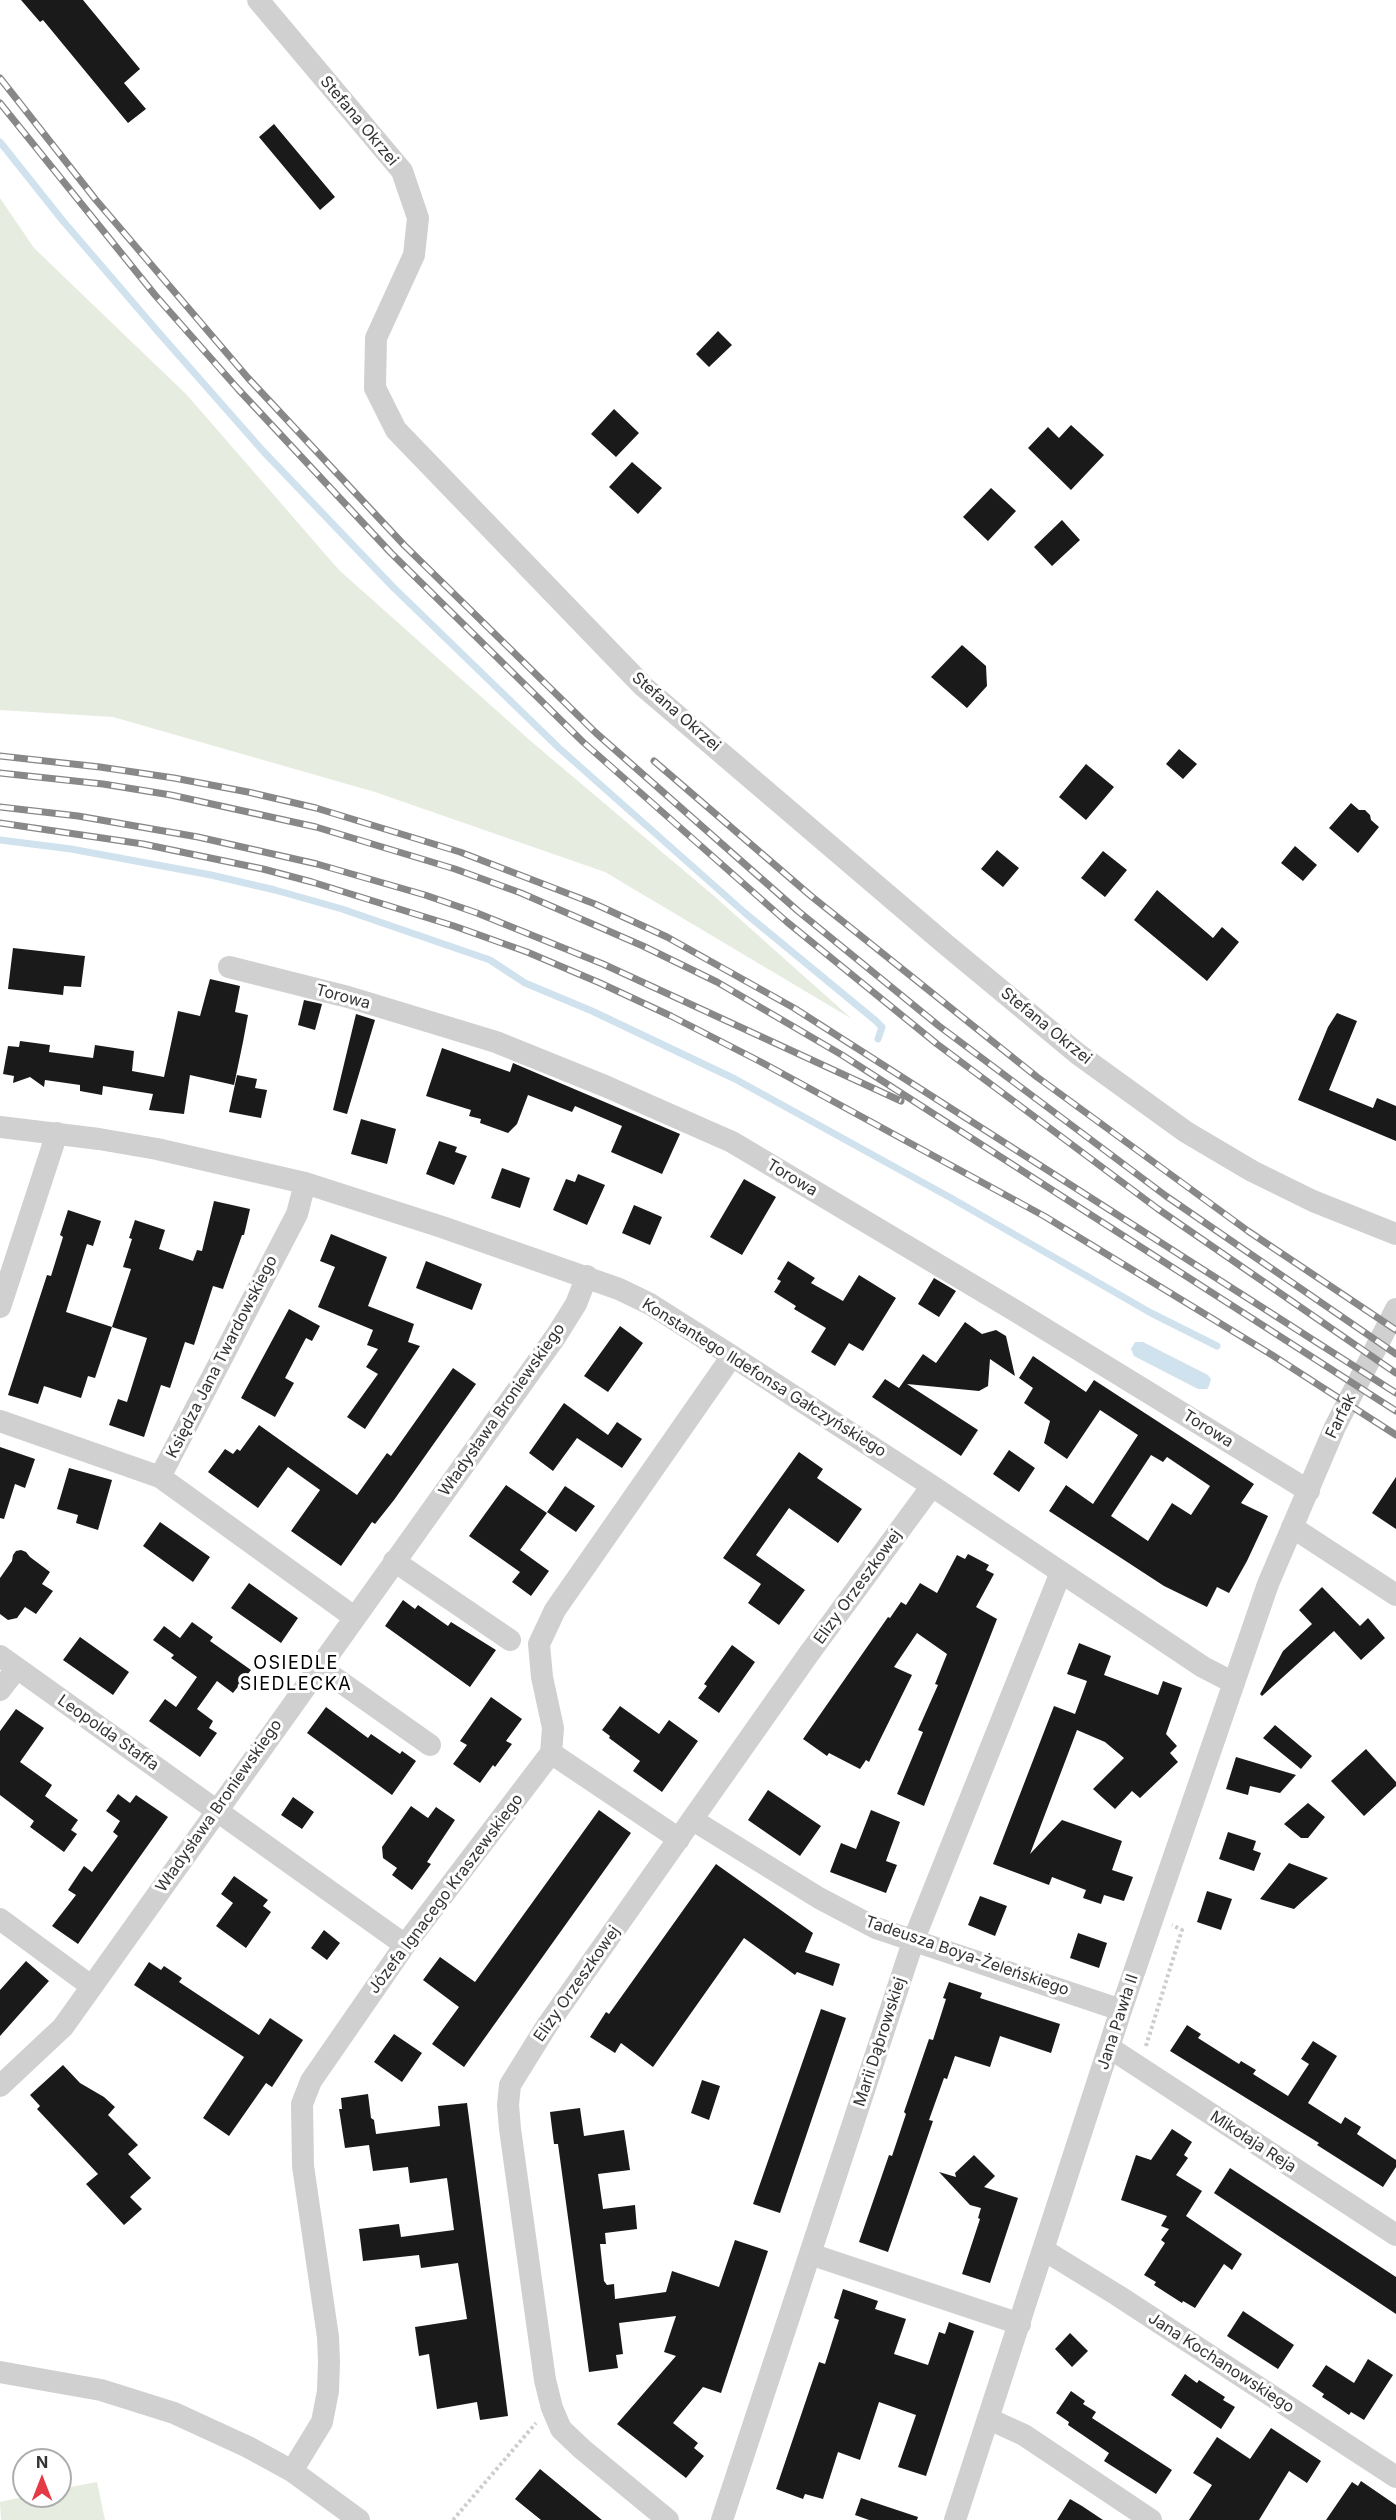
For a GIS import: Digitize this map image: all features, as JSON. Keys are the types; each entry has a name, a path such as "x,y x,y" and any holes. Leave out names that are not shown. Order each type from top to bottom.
{"street":[{"name":"Stefana Okrzei","path":"258,0 402,171 418,218 414,255 376,338 375,388 396,430 644,687 1078,1054 1186,1132 1252,1171 1313,1201 1396,1234"},
{"name":"Torowa","path":"229,967 348,997 496,1042 605,1086 732,1143 1014,1310 1309,1491"},
{"name":"Konstantego Ildefonsa Gałczyńskiego","path":"0,1127 57,1133 157,1149 305,1183 587,1276 650,1304 932,1486 1203,1667 1234,1683"},
{"path":"0,1307 57,1133"},
{"name":"Księdza Jana Twardowskiego","path":"305,1183 297,1214 160,1477 354,1617"},
{"name":"Władysława Broniewskiego","path":"0,2086 63,2027 318,1666 556,1336 576,1304 587,1276"},
{"name":"Farfak","path":"1292,1527 1335,1427 1396,1309"},
{"path":"679,1839 551,1753 553,1728 542,1677 539,1644 555,1610 732,1356"},
{"path":"0,1421 160,1477"},
{"name":"Elizy Orzeszkowej","path":"668,2520 561,2429 552,2405 545,2380 510,2129 508,2105 510,2085 546,2026 808,1655 932,1486"},
{"path":"1292,1527 1396,1595"},
{"name":"Jana Pawła II","path":"955,2520 1121,2010 1268,1584 1292,1527"},
{"path":"394,1561 510,1640"},
{"name":"Marii Dąbrowskiej","path":"722,2520 914,1939 1061,1572"},
{"path":"0,1690 8,1662"},
{"name":"Leopolda Staffa","path":"8,1662 405,1944"},
{"path":"318,1666 430,1745"},
{"name":"Józefa Ignacego Kraszewskiego","path":"292,2471 322,2422 328,2391 329,2361 328,2337 303,2166 302,2104 311,2081 405,1944 551,1753"},
{"name":"Tadeusza Boya-Żeleńskiego","path":"693,1820 819,1898 876,1928 1121,2010"},
{"path":"0,1919 91,1986"},
{"name":"Mikołaja Reja","path":"1110,2048 1396,2235"},
{"name":"Jana Kochanowskiego","path":"1044,2250 1396,2477"},
{"path":"810,2254 1020,2324"},
{"path":"0,2372 101,2390 174,2413 248,2447 292,2471 359,2520"},
{"path":"989,2419 1024,2435 1151,2520"}],"path":[{"path":"453,2520 552,2405"}],"shaded area":[{"path":"0,198 34,248 187,395 339,570 533,743 714,896 852,1019 605,872 375,792 113,717 0,710"},
{"path":"97,2482 105,2520 1,2520 0,2502 12,2499 12,2508 72,2508 72,2487"}],"water":[{"path":"1135,1342 1143,1342 1208,1375 1211,1379 1209,1386 1207,1389 1198,1389 1134,1356 1131,1349"}],"building":[{"path":"21,0 83,0 140,69 124,83 146,109 128,123 43,20 40,22"},
{"path":"274,124 335,197 320,210 259,137"},
{"path":"718,331 732,345 709,367 696,354"},
{"path":"614,409 639,433 616,457 591,434"},
{"path":"1071,425 1104,455 1071,490 1028,448 1048,427 1059,438"},
{"path":"632,462 662,488 638,514 609,487"},
{"path":"991,488 1016,511 988,541 963,517"},
{"path":"1062,520 1080,540 1052,566 1034,547"},
{"path":"962,645 986,666 987,686 967,708 931,677"},
{"path":"1179,749 1197,764 1183,779 1166,764"},
{"path":"1086,764 1114,787 1086,820 1059,797"},
{"path":"1351,803 1359,810 1365,810 1379,827 1358,853 1329,828"},
{"path":"1295,846 1317,865 1303,881 1281,863"},
{"path":"997,850 1019,868 1003,887 981,869"},
{"path":"1103,851 1127,870 1105,897 1081,878"},
{"path":"1157,890 1213,938 1222,927 1239,942 1207,981 1134,920"},
{"path":"13,948 85,956 81,987 64,986 63,995 8,989"},
{"path":"210,979 240,986 235,1012 248,1015 243,1042 234,1085 190,1075 184,1114 149,1110 153,1094 103,1086 102,1095 80,1091 80,1085 45,1080 44,1087 30,1077 13,1083 14,1076 3,1074 8,1046 19,1047 20,1041 50,1045 49,1052 93,1058 95,1045 134,1051 132,1071 164,1077 178,1011 200,1016"},
{"path":"304,1000 322,1004 315,1030 298,1025"},
{"path":"1337,1013 1357,1021 1329,1090 1373,1108 1377,1098 1396,1106 1396,1141 1298,1100 1328,1027"},
{"path":"356,1014 375,1020 347,1114 333,1110"},
{"path":"442,1048 510,1072 513,1063 680,1134 662,1174 611,1152 622,1126 575,1106 572,1112 528,1095 517,1124 508,1133 480,1123 481,1119 469,1116 471,1110 426,1096"},
{"path":"237,1075 257,1079 255,1088 267,1090 261,1118 229,1112"},
{"path":"361,1119 396,1129 387,1164 351,1154"},
{"path":"439,1141 457,1147 455,1152 467,1156 454,1185 426,1174"},
{"path":"502,1168 530,1178 520,1208 491,1198"},
{"path":"578,1174 605,1185 587,1225 553,1210 566,1179 575,1182"},
{"path":"744,1179 776,1197 742,1255 710,1237"},
{"path":"214,1201 250,1209 244,1235 242,1235 223,1289 213,1286 194,1345 185,1342 170,1388 161,1385 144,1437 109,1425 118,1399 127,1402 147,1338 112,1327 131,1269 123,1267 135,1220 165,1230 159,1249 193,1261 197,1250 202,1251"},
{"path":"634,1205 662,1217 650,1245 622,1233"},
{"path":"68,1210 101,1221 93,1246 87,1244 66,1312 112,1327 95,1378 88,1376 81,1398 44,1386 38,1404 8,1395 47,1275 51,1276 63,1237 60,1235"},
{"path":"331,1234 387,1257 368,1306 414,1324 408,1342 420,1346 365,1429 347,1417 378,1374 366,1367 378,1349 367,1345 373,1330 318,1307 335,1267 320,1261"},
{"path":"426,1261 482,1284 472,1310 416,1288"},
{"path":"788,1261 815,1278 811,1283 843,1301 859,1275 896,1298 863,1351 849,1343 835,1366 811,1352 826,1328 794,1309 796,1306 774,1292 781,1281 777,1279"},
{"path":"934,1278 956,1291 939,1317 918,1304"},
{"path":"289,1309 320,1326 312,1341 306,1338 285,1378 294,1383 275,1417 241,1398"},
{"path":"965,1322 982,1334 996,1330 1006,1336 1015,1376 990,1359 988,1386 979,1391 907,1384 978,1430 961,1456 872,1397 885,1379 899,1388 923,1354 936,1363"},
{"path":"620,1326 643,1343 608,1392 584,1376"},
{"path":"1033,1356 1086,1392 1094,1380 1254,1484 1241,1503 1268,1516 1229,1593 1217,1587 1207,1607 1164,1586 1049,1511 1066,1485 1093,1504 1138,1435 1100,1410 1067,1459 1044,1443 1050,1421 1024,1403 1033,1388 1019,1378","holes":["1151,1455 1163,1462 1167,1457 1210,1486 1191,1515 1172,1503 1148,1541 1111,1516"]},
{"path":"453,1368 476,1384 394,1500 375,1524 372,1522 341,1566 291,1531 320,1490 288,1467 258,1508 208,1472 225,1449 233,1454 237,1449 240,1451 259,1425 357,1495 387,1453 391,1456"},
{"path":"564,1403 608,1435 617,1422 642,1439 622,1468 577,1438 553,1471 529,1453"},
{"path":"0,1447 35,1459 25,1488 15,1484 4,1519 0,1518"},
{"path":"1009,1450 1035,1468 1019,1492 993,1474"},
{"path":"799,1452 823,1469 817,1478 862,1509 838,1543 789,1508 756,1555 805,1590 779,1625 748,1603 761,1584 723,1558"},
{"path":"69,1468 112,1480 98,1530 76,1523 78,1515 57,1509"},
{"path":"1396,1477 1396,1529 1372,1513"},
{"path":"506,1485 547,1513 520,1550 549,1571 531,1596 512,1582 520,1572 469,1536"},
{"path":"565,1486 595,1506 576,1532 547,1512"},
{"path":"160,1522 210,1557 193,1582 143,1546"},
{"path":"21,1550 50,1572 42,1584 53,1591 36,1614 25,1607 17,1618 8,1620 0,1614 0,1578 16,1551"},
{"path":"968,1554 989,1565 986,1570 994,1574 976,1607 997,1619 924,1806 897,1794 923,1732 918,1730 938,1685 935,1684 947,1654 917,1633 894,1667 912,1675 869,1762 866,1760 860,1769 829,1753 827,1756 803,1739 888,1617 890,1618 901,1602 906,1605 920,1583 937,1593 957,1555 965,1559"},
{"path":"249,1583 298,1618 281,1643 231,1608"},
{"path":"1322,1587 1360,1626 1368,1618 1385,1638 1361,1660 1334,1631 1262,1696 1260,1694 1283,1651 1312,1624 1299,1610"},
{"path":"403,1600 415,1609 418,1605 448,1626 451,1622 496,1650 470,1687 385,1626"},
{"path":"192,1622 213,1637 210,1641 251,1670 233,1693 217,1681 197,1709 213,1721 209,1728 217,1733 200,1757 149,1721 165,1699 176,1707 197,1677 171,1658 174,1655 153,1640 164,1626 180,1638"},
{"path":"80,1637 129,1672 113,1695 63,1660"},
{"path":"1079,1643 1111,1656 1104,1675 1158,1695 1163,1681 1182,1688 1166,1734 1177,1746 1170,1753 1178,1762 1140,1798 1132,1791 1115,1809 1093,1789 1124,1758 1105,1742 1077,1730 1030,1854 1062,1820 1122,1841 1112,1870 1133,1877 1124,1901 1104,1895 1101,1904 1083,1898 1086,1890 1052,1877 1049,1885 993,1864 1054,1706 1075,1714 1087,1681 1067,1674"},
{"path":"732,1645 755,1662 719,1713 698,1698 707,1686 704,1684"},
{"path":"491,1697 522,1719 506,1741 512,1744 480,1783 453,1764 467,1745 460,1741"},
{"path":"620,1706 659,1734 669,1720 698,1741 662,1792 633,1771 640,1761 602,1730"},
{"path":"326,1707 368,1738 371,1734 400,1754 402,1751 416,1761 392,1795 307,1733"},
{"path":"16,1709 44,1728 20,1762 52,1785 45,1796 78,1820 71,1830 77,1834 64,1852 30,1827 34,1821 0,1795 0,1731"},
{"path":"1275,1725 1312,1756 1301,1769 1263,1738"},
{"path":"1366,1749 1396,1782 1396,1786 1364,1816 1331,1781"},
{"path":"1236,1757 1296,1775 1280,1793 1250,1786 1248,1795 1226,1789"},
{"path":"768,1790 821,1826 800,1856 748,1820"},
{"path":"118,1794 130,1803 136,1795 168,1817 78,1944 52,1926 76,1895 68,1890 84,1866 92,1872 118,1836 113,1832 120,1821 106,1811"},
{"path":"293,1797 314,1812 302,1829 281,1815"},
{"path":"1308,1803 1325,1817 1308,1838 1301,1838 1284,1824"},
{"path":"411,1806 428,1818 436,1807 455,1820 427,1862 431,1864 412,1890 392,1875 397,1868 383,1858 382,1847"},
{"path":"599,1810 631,1833 464,2067 432,2044 459,2007 423,1980 440,1957 475,1982"},
{"path":"871,1810 900,1822 886,1861 897,1865 886,1893 830,1872 841,1843 856,1849"},
{"path":"1228,1832 1256,1841 1253,1850 1261,1853 1254,1871 1219,1859"},
{"path":"1289,1863 1328,1878 1294,1909 1260,1899"},
{"path":"716,1864 813,1933 805,1952 840,1964 833,1986 797,1972 795,1975 744,1938 653,2067 621,2043 615,2053 590,2037 606,2012 609,2014"},
{"path":"234,1876 268,1900 263,1906 271,1912 246,1948 216,1926 233,1903 221,1894"},
{"path":"1207,1891 1232,1899 1221,1930 1197,1922"},
{"path":"980,1896 1007,1906 995,1936 968,1925"},
{"path":"324,1930 340,1943 327,1960 311,1948"},
{"path":"1078,1933 1107,1943 1099,1968 1070,1958"},
{"path":"26,1961 49,1981 0,2036 0,1990"},
{"path":"149,1962 161,1970 164,1966 182,1978 179,1982 259,2035 270,2018 303,2040 272,2087 266,2083 229,2136 203,2118 244,2057 134,1985"},
{"path":"949,1982 982,1993 980,1998 1060,2024 1051,2053 1000,2036 990,2067 955,2056 947,2079 944,2078 929,2120 933,2121 888,2252 859,2242 889,2155 892,2156 906,2114 904,2112 929,2039 933,2040"},
{"path":"821,2009 846,2018 780,2213 753,2204"},
{"path":"1187,2025 1201,2034 1198,2038 1239,2064 1241,2061 1256,2070 1253,2074 1288,2096 1309,2064 1301,2059 1313,2041 1337,2056 1308,2103 1341,2124 1345,2117 1361,2127 1357,2134 1396,2160 1396,2167 1383,2187 1317,2145 1319,2143 1170,2051"},
{"path":"394,2034 422,2053 402,2082 374,2062"},
{"path":"63,2065 80,2083 104,2097 115,2107 108,2115 138,2145 128,2154 151,2178 130,2197 142,2209 124,2225 86,2184 98,2174 37,2109 40,2106 30,2095"},
{"path":"702,2080 720,2086 709,2120 691,2113"},
{"path":"368,2094 376,2134 440,2126 438,2106 467,2103 508,2416 480,2420 477,2402 437,2409 429,2354 419,2356 415,2327 467,2319 458,2263 421,2268 419,2255 363,2261 359,2229 399,2224 401,2237 454,2230 447,2178 410,2183 408,2167 373,2171 369,2145 345,2148 339,2109 342,2109 341,2098"},
{"path":"580,2108 584,2136 624,2130 630,2170 598,2174 603,2209 635,2205 637,2229 605,2233 606,2244 600,2244 604,2281 607,2285 614,2284 615,2299 666,2292 672,2271 719,2287 735,2240 768,2251 721,2393 703,2387 673,2423 698,2443 694,2448 704,2456 686,2478 617,2424 676,2356 664,2352 676,2316 619,2323 623,2354 616,2355 618,2368 589,2372 558,2144 554,2144 550,2112"},
{"path":"1172,2129 1192,2142 1184,2155 1188,2158 1176,2175 1202,2191 1186,2216 1242,2254 1232,2270 1224,2264 1195,2308 1183,2301 1182,2303 1154,2285 1156,2282 1144,2275 1165,2243 1161,2240 1169,2229 1161,2226 1167,2216 1121,2200 1136,2155 1151,2160"},
{"path":"974,2155 995,2176 984,2187 1018,2198 990,2283 962,2274 980,2219 978,2218 981,2208 970,2205 939,2172 956,2177 955,2173"},
{"path":"1230,2168 1396,2277 1396,2314 1214,2193"},
{"path":"843,2289 878,2301 875,2309 906,2319 894,2354 928,2365 939,2332 945,2334 949,2322 974,2331 926,2476 898,2467 916,2415 879,2402 860,2460 838,2452 823,2499 805,2494 803,2499 776,2489 819,2362 825,2364 839,2320 834,2318"},
{"path":"1243,2311 1294,2345 1278,2369 1227,2336"},
{"path":"1070,2333 1088,2351 1072,2367 1055,2349"},
{"path":"1368,2359 1393,2375 1364,2420 1351,2412 1349,2415 1322,2397 1324,2394 1312,2386 1326,2365 1354,2383"},
{"path":"1185,2374 1197,2383 1199,2380 1225,2397 1223,2400 1235,2407 1221,2429 1171,2395"},
{"path":"1071,2391 1085,2401 1083,2404 1096,2412 1092,2418 1172,2470 1156,2494 1104,2461 1109,2453 1068,2425 1069,2422 1056,2413"},
{"path":"1271,2428 1321,2461 1307,2483 1289,2471 1259,2520 1189,2520 1212,2485 1193,2473 1217,2437 1250,2459"},
{"path":"540,2469 602,2520 541,2520 515,2499"},
{"path":"1361,2481 1396,2505 1396,2520 1326,2520 1352,2482 1358,2486"},
{"path":"861,2498 918,2517 917,2520 869,2520 855,2515"},
{"path":"1070,2499 1082,2506 1103,2520 1057,2520"}],"waterway":[{"path":"0,142 63,221 263,451 393,587 559,748 745,913 876,1021 882,1027 878,1039"},
{"path":"0,840 71,849 211,875 275,890 342,909 490,960 525,983 592,1011 735,1079 951,1198 1151,1313 1217,1346"}],"railway":[{"path":"0,78 96,200 248,378 404,545 596,733 798,911 939,1026 1166,1196 1396,1354"},
{"path":"0,103 155,295 238,389 391,553 583,742 787,922 937,1044 1158,1209 1396,1373"},
{"path":"0,756 174,778 316,808 460,852 595,904 667,937 794,1008 1396,1393"},
{"path":"654,761 811,896 1037,1077 1248,1231 1396,1330"},
{"path":"0,773 103,784 171,795 316,827 455,869 521,893 643,946 717,982 842,1055 1396,1411"},
{"path":"0,807 78,816 198,837 317,864 425,895 477,913 603,964 901,1101"},
{"path":"0,823 143,844 263,869 312,882 454,926 527,952 600,983 761,1062 1044,1216 1272,1355 1396,1435"}],"district":[{"name":"OSIEDLE SIEDLECKA","path":"296,1674"}]}
